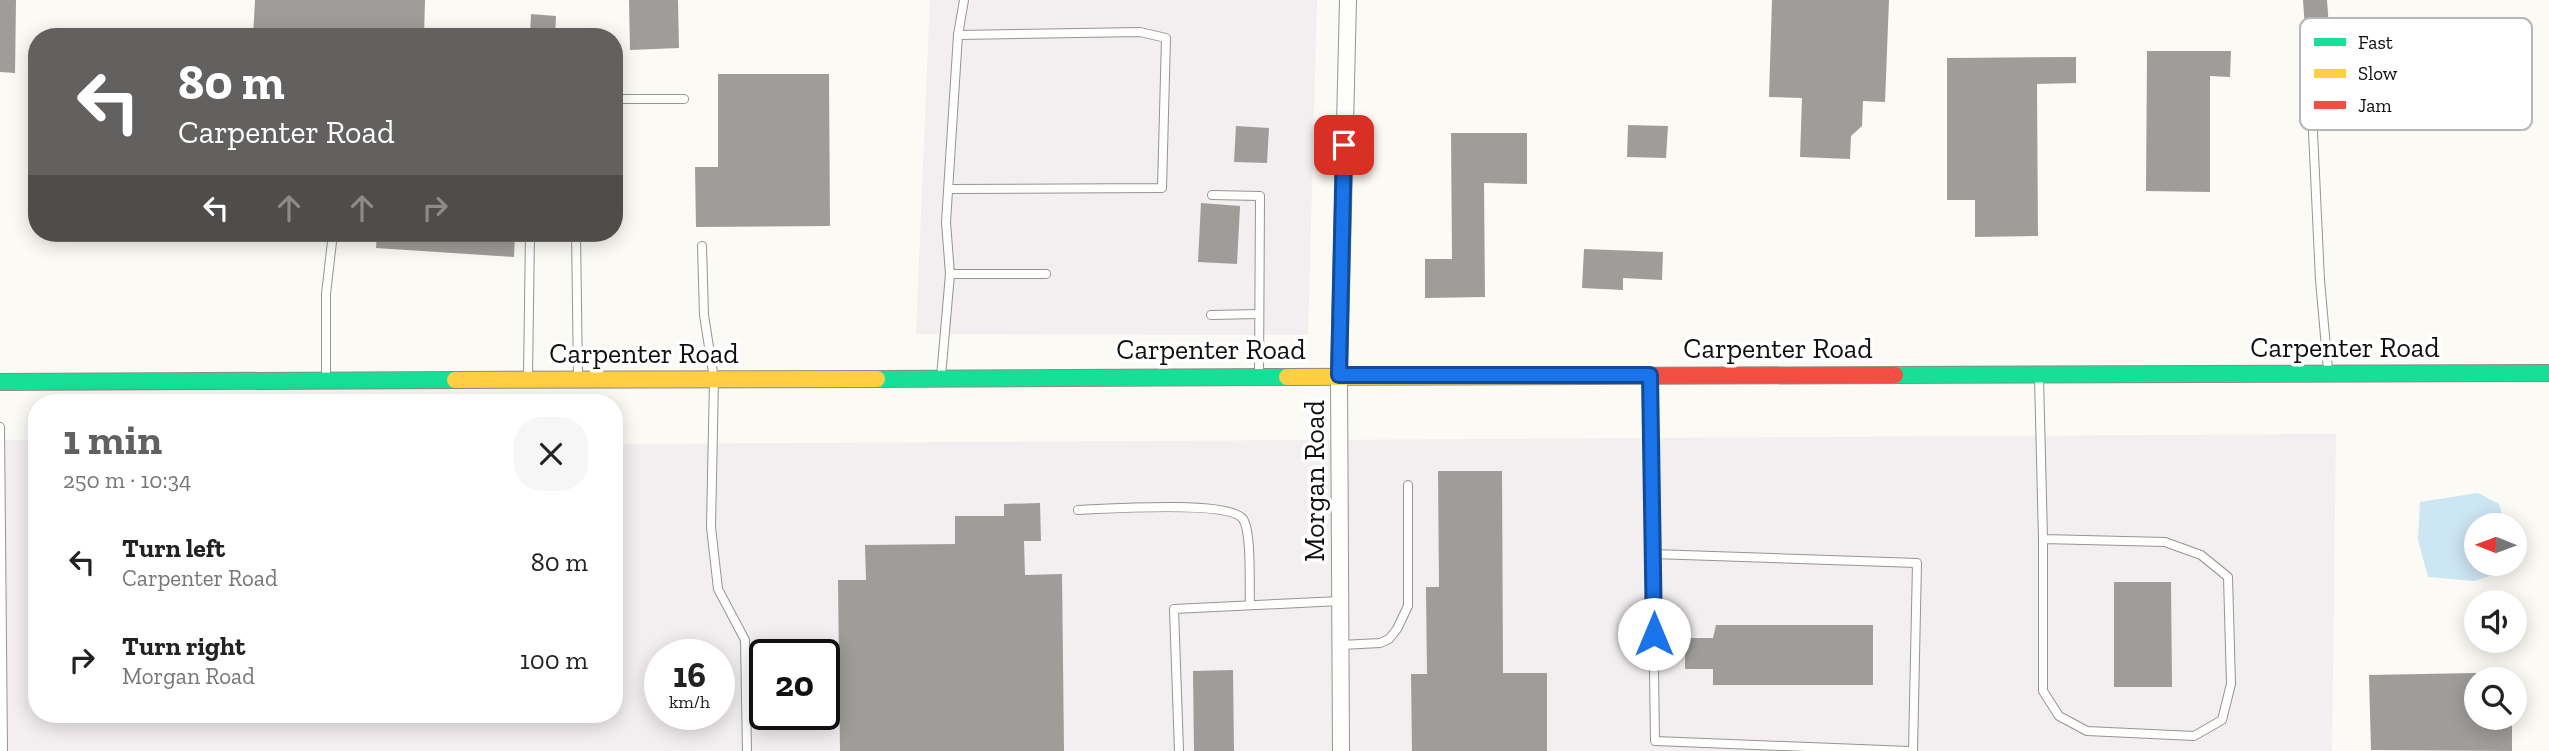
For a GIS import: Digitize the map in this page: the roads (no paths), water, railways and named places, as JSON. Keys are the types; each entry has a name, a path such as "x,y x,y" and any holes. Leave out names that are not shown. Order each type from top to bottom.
{"main road":[{"name":"Carpenter Road","path":"0,382 1339,375 2549,373"}],"street":[{"name":"Morgan Road","path":"1341,751 1339,375 1348,0"}],"lane":[{"path":"941,377 950,274 947,222 958,35 964,0"},
{"path":"951,189 1162,188 1166,38 1140,32 958,35"},
{"path":"623,100 684,99"},
{"path":"2313,130 2320,280 2328,373"},
{"path":"1212,195 1260,196 1259,376"},
{"path":"326,381 326,294 332,242"},
{"path":"528,380 530,242"},
{"path":"576,242 578,380"},
{"path":"702,246 704,315 713,379 711,527 718,590 745,640 747,751"},
{"path":"950,274 1046,274"},
{"path":"1211,315 1259,314"},
{"path":"2039,374 2043,691 2059,716 2087,730 2194,736 2222,720 2231,684 2228,577 2201,555 2165,542 2043,538"},
{"path":"1650,375 1655,741 1911,751 1917,563 1653,554"},
{"path":"0,427 3,751"},
{"path":"1341,645 1380,643 1389,639 1408,606 1408,485"},
{"path":"1078,510 1213,508 1237,514 1244,520 1247,539 1250,605"},
{"path":"1180,751 1174,609 1341,601"}],"water":[{"path":"2478,493 2499,504 2502,513 2464,513 2464,576 2490,576 2474,581 2428,577 2418,540 2420,502"}]}
